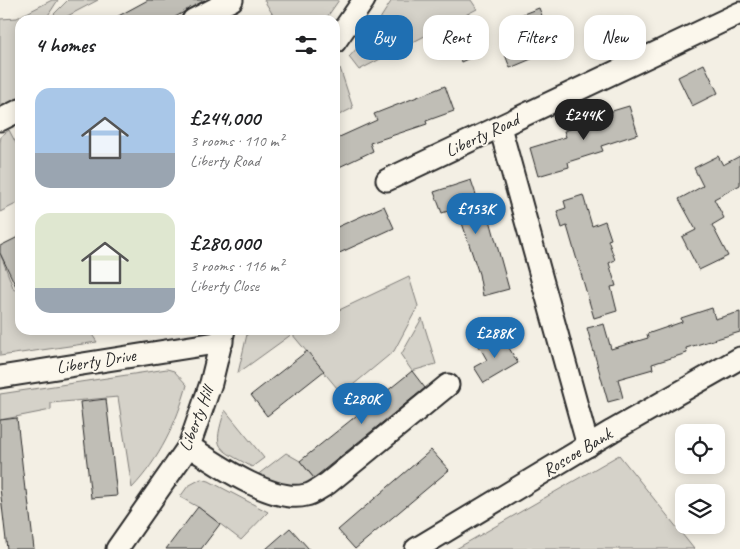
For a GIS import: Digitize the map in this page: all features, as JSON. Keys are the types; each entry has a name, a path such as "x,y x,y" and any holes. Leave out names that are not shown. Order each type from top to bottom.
{"street":[{"path":"203,15 232,0"},
{"path":"340,35 364,0"},
{"name":"Liberty Road","path":"387,180 740,13"},
{"path":"0,120 15,112"},
{"path":"500,127 588,446"},
{"name":"Liberty Drive","path":"0,376 223,336"},
{"name":"Liberty Hill","path":"117,549 189,446 211,383 223,336"},
{"name":"Roscoe Bank","path":"416,549 740,358"},
{"path":"189,446 243,482 282,494 306,496 327,484 448,386"}],"shaded area":[{"path":"52,0 58,0 48,15 23,15"},
{"path":"68,0 98,0 70,15 53,15"},
{"path":"264,0 339,0 328,15 273,15"},
{"path":"392,0 471,0 477,9 465,15 423,15 423,37 413,42 413,15 382,15"},
{"path":"15,18 15,101 6,107 0,107 0,19"},
{"path":"355,50 355,60 378,60 359,70 349,57"},
{"path":"340,68 353,108 340,114"},
{"path":"9,130 15,141 15,204 0,212 0,143 1,136"},
{"path":"0,253 15,290 15,335 92,335 97,342 0,356"},
{"path":"409,277 418,306 394,351 342,394 293,335 340,335 340,310"},
{"path":"422,318 436,364 412,371 401,355"},
{"path":"247,335 291,335 238,373"},
{"path":"167,369 174,371 187,385 178,413 166,440 151,465 132,488 118,397 51,403 51,410 0,420 0,394"},
{"path":"225,410 264,458 252,467 220,446 219,433"},
{"path":"286,453 300,461 316,481 301,486 286,486 256,476"},
{"path":"619,455 675,525 675,534 682,534 694,549 456,549"},
{"path":"201,479 209,481 268,512 241,540 198,507 180,497 188,486"}],"building":[{"path":"148,0 205,0 179,15 120,15"},
{"path":"539,8 542,15 521,15"},
{"path":"507,60 529,60 510,68"},
{"path":"704,64 718,93 692,106 678,77"},
{"path":"445,86 454,111 426,121 427,124 370,143 373,151 340,167 340,137 377,120 374,114"},
{"path":"629,106 638,134 601,146 603,151 568,162 569,167 538,176 530,148 566,137 564,131 600,119 599,115"},
{"path":"718,156 723,165 740,156 740,185 714,199 724,218 712,225 728,256 699,270 682,237 696,230 679,199 703,186 694,168"},
{"path":"471,180 485,221 490,220 509,289 483,296 479,274 457,208 442,213 434,192"},
{"path":"583,195 592,226 605,221 611,239 608,240 615,260 609,263 616,286 611,287 617,311 594,318 567,226 562,228 557,211 566,208 564,201"},
{"path":"384,206 394,228 340,253 340,226"},
{"path":"15,238 15,284 0,253 0,246"},
{"path":"712,308 715,319 740,312 740,332 686,348 687,353 652,364 653,369 618,379 623,398 608,402 587,328 604,324 611,349 648,338 647,334 682,322 681,318"},
{"path":"500,333 518,363 484,383 474,367 487,360 479,346"},
{"path":"307,351 324,371 267,416 251,395"},
{"path":"412,371 425,388 314,478 300,461"},
{"path":"106,399 117,496 91,498 80,402"},
{"path":"17,418 34,549 7,549 0,488 0,420"},
{"path":"431,450 449,470 355,549 338,530"},
{"path":"198,507 220,524 201,549 166,549"},
{"path":"290,528 309,549 266,549"}]}
